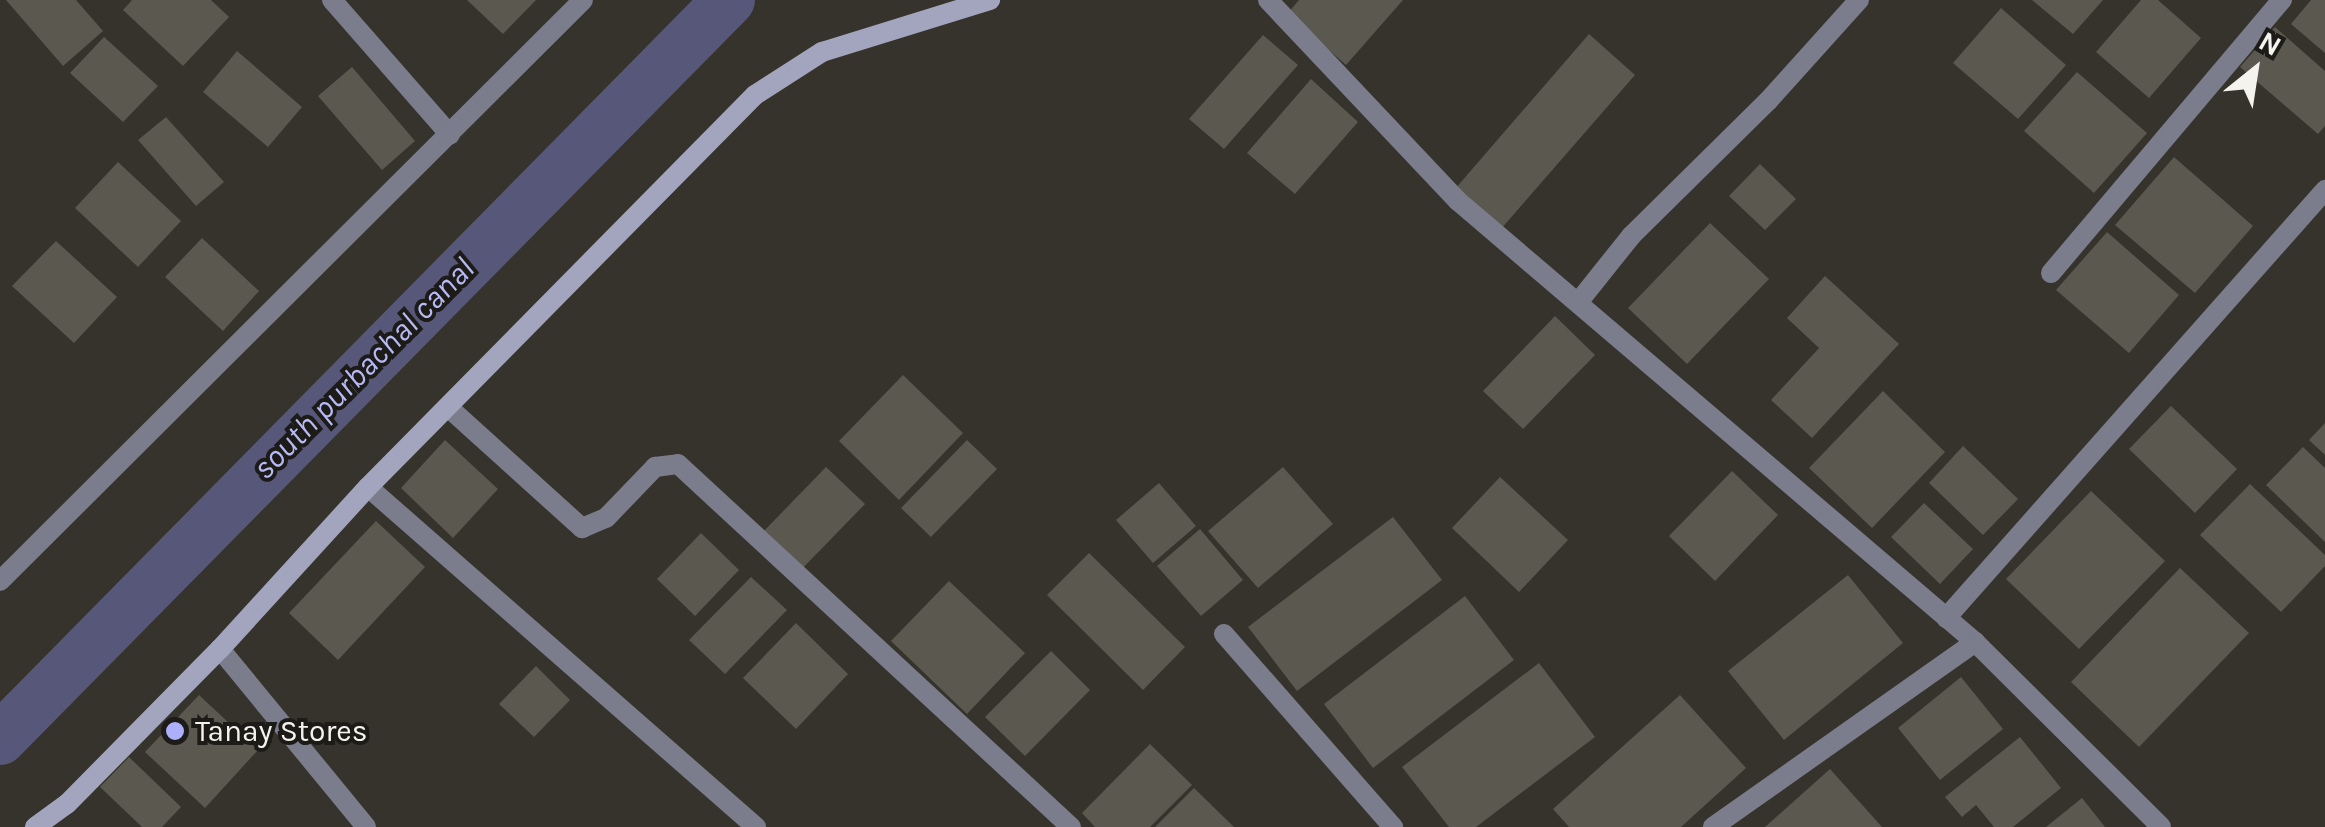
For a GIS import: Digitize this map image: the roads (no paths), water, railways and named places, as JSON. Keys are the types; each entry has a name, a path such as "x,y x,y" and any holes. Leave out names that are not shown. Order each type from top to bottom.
{"street":[{"path":"332,0 450,136"},
{"path":"0,581 583,0"},
{"path":"35,827 66,804 220,650 368,487 784,73 822,52 990,0"},
{"path":"1268,0 1458,202 1580,300 1976,642 2161,827"},
{"path":"1580,300 1631,236 1768,101 1859,0"},
{"path":"2051,273 2282,0"},
{"path":"1946,618 2325,190"},
{"path":"448,406 582,528 606,518 655,467 678,464 1071,827"},
{"path":"368,487 756,827"},
{"path":"1224,634 1393,827"},
{"path":"1713,827 1976,642"},
{"path":"220,650 366,827"}],"waterway":[{"name":"south purbachal canal","path":"0,739 729,0"}],"place":[{"name":"Tanay Stores","path":"175,731"}]}
